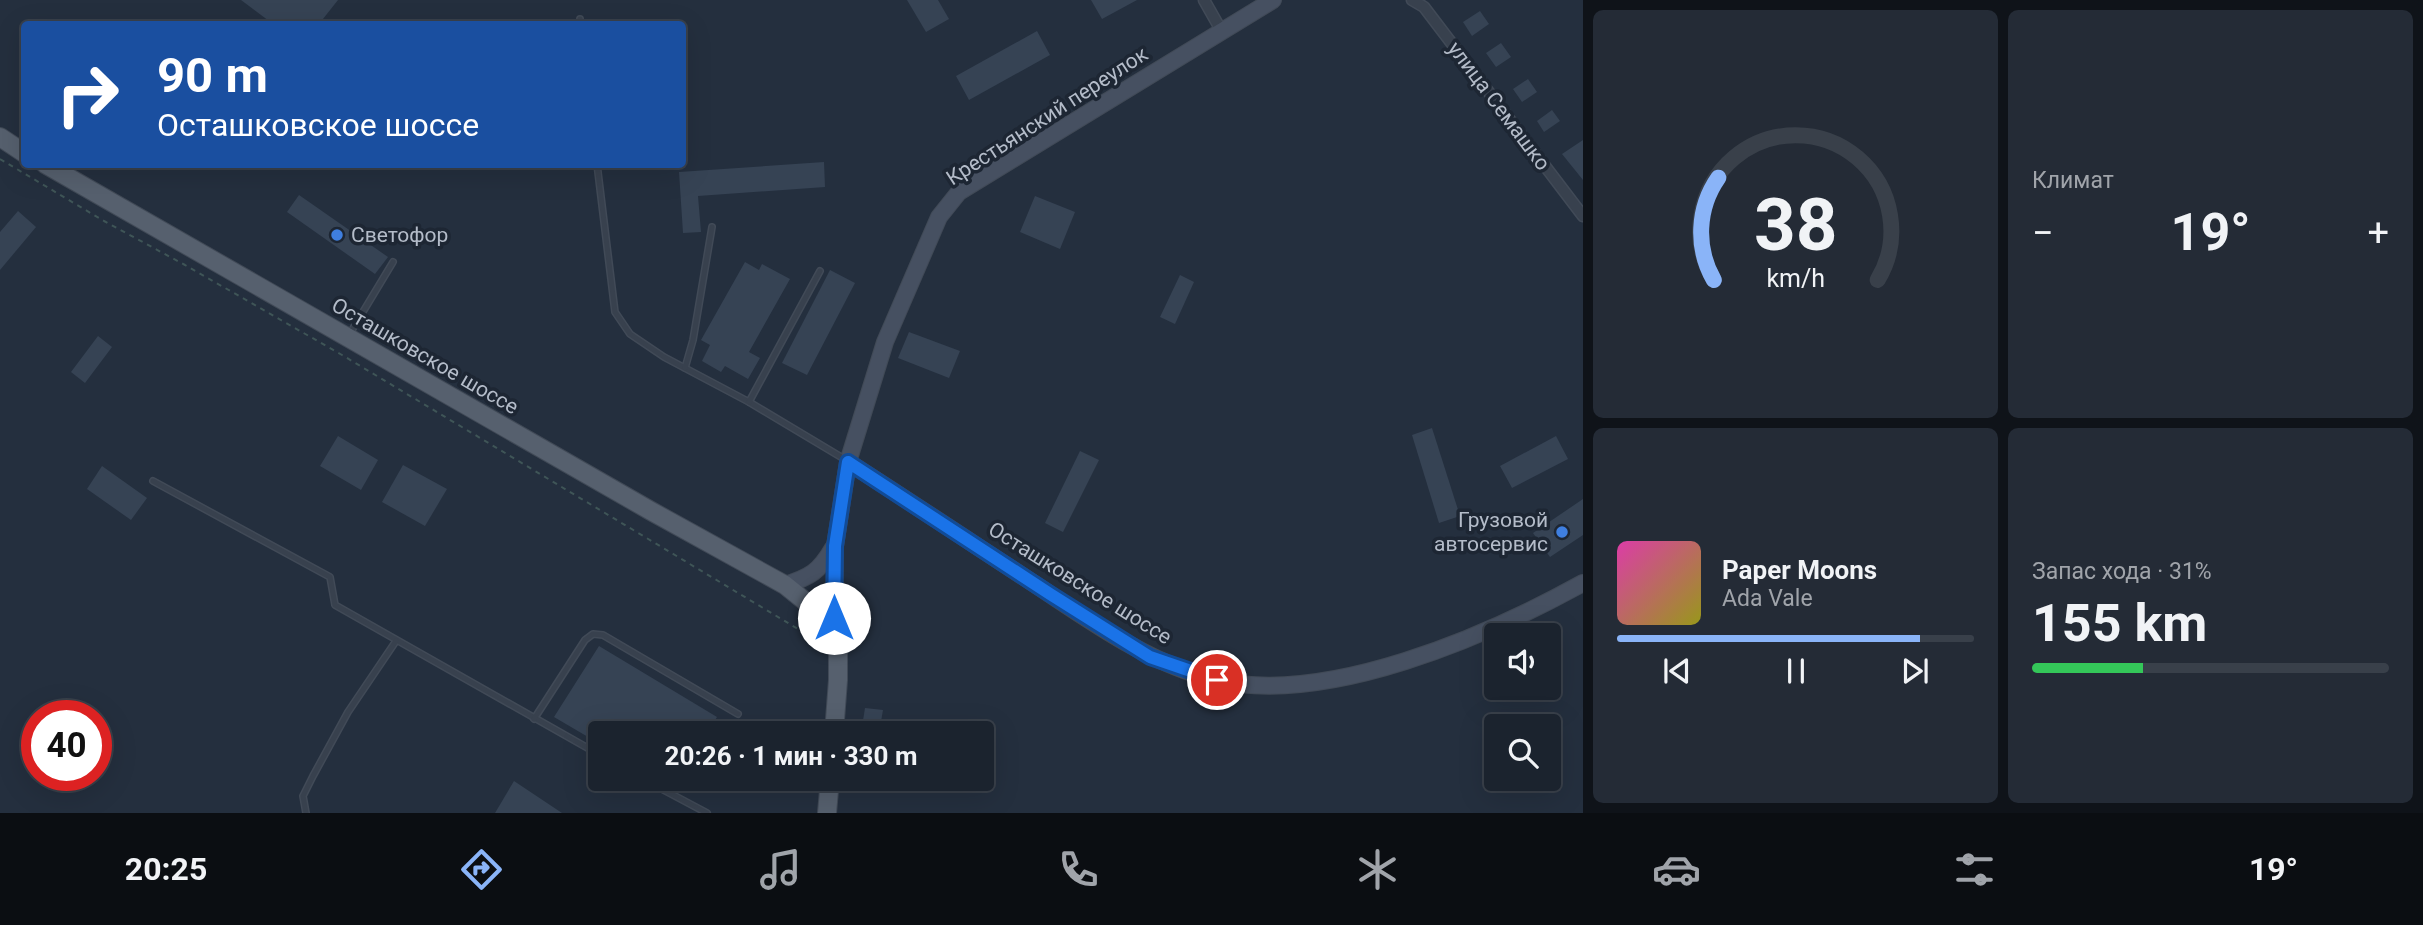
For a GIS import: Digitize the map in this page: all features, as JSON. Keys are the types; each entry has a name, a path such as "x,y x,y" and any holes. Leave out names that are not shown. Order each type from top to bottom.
{"main road":[{"path":"2,147 21,152"},
{"name":"Осташковское шоссе","path":"52,168 785,585 811,606 834,641"},
{"path":"834,641 838,653 835,721"},
{"path":"827,813 829,791"}],"street":[{"path":"1204,0 1221,30"},
{"name":"Крестьянский переулок","path":"834,641 835,546 848,462 885,342 939,217 959,192 1273,0"},
{"name":"улица Семашко","path":"1412,0 1424,7 1583,216"},
{"name":"Осташковское шоссе","path":"848,462 1150,657 1217,680 1279,687 1345,678 1453,644 1544,604 1583,583"},
{"path":"785,585 809,577 824,564 835,546"}],"lane":[{"path":"597,168 615,312 630,334 664,358 749,402 848,462"},
{"path":"685,368 693,340 712,227"},
{"path":"348,338 393,261"},
{"path":"749,402 820,271"},
{"path":"153,481 330,577 335,606 588,748"},
{"path":"534,719 585,640 593,635 603,635 738,714"},
{"path":"306,813 303,796 313,776 348,712 396,640"},
{"path":"666,791 707,813"}],"path":[{"path":"2,147 21,161"},
{"path":"31,168 104,221 342,355 813,639"}],"building":[{"path":"241,0 338,0 321,21 269,21"},
{"path":"907,0 938,0 949,19 926,32"},
{"path":"1091,0 1137,0 1102,19"},
{"path":"1480,11 1489,24 1472,36 1463,22"},
{"path":"1037,31 1050,55 969,100 956,76"},
{"path":"1501,43 1511,57 1496,67 1486,53"},
{"path":"1528,79 1537,92 1522,102 1513,89"},
{"path":"1552,110 1560,121 1544,132 1537,121"},
{"path":"1583,140 1583,180 1562,154"},
{"path":"824,162 825,187 698,196 701,232 683,233 679,172"},
{"name":"Светофор","path":"299,195 388,257 375,274 287,212"},
{"path":"1035,196 1075,212 1060,249 1020,232"},
{"path":"18,211 36,227 0,270 0,232"},
{"path":"745,262 759,270 762,264 790,279 749,352 760,358 748,379 725,366 721,372 702,361 710,345 701,340"},
{"path":"830,270 855,283 807,375 782,363"},
{"path":"1180,275 1194,282 1175,324 1160,317"},
{"path":"909,332 960,351 949,378 898,358"},
{"path":"98,336 112,347 85,383 71,372"},
{"path":"1432,428 1460,516 1439,523 1412,435"},
{"path":"338,436 378,460 361,490 320,466"},
{"path":"1556,436 1568,459 1512,488 1500,466"},
{"path":"1080,451 1099,460 1063,532 1045,523"},
{"path":"403,465 447,489 425,526 382,502"},
{"path":"102,466 147,498 131,520 87,489"},
{"path":"1583,499 1583,535 1550,557 1533,533"},
{"path":"599,646 717,717 714,721 588,721 588,737 554,717"},
{"path":"865,708 883,710 881,721 863,721"},
{"path":"514,781 562,813 495,813"}],"place":[{"name":"Светофор","path":"337,235"},
{"name":"Грузовой автосервис","path":"1562,532"}],"route":[{"path":"834,618 835,546 848,462 1150,657 1217,680"}]}
